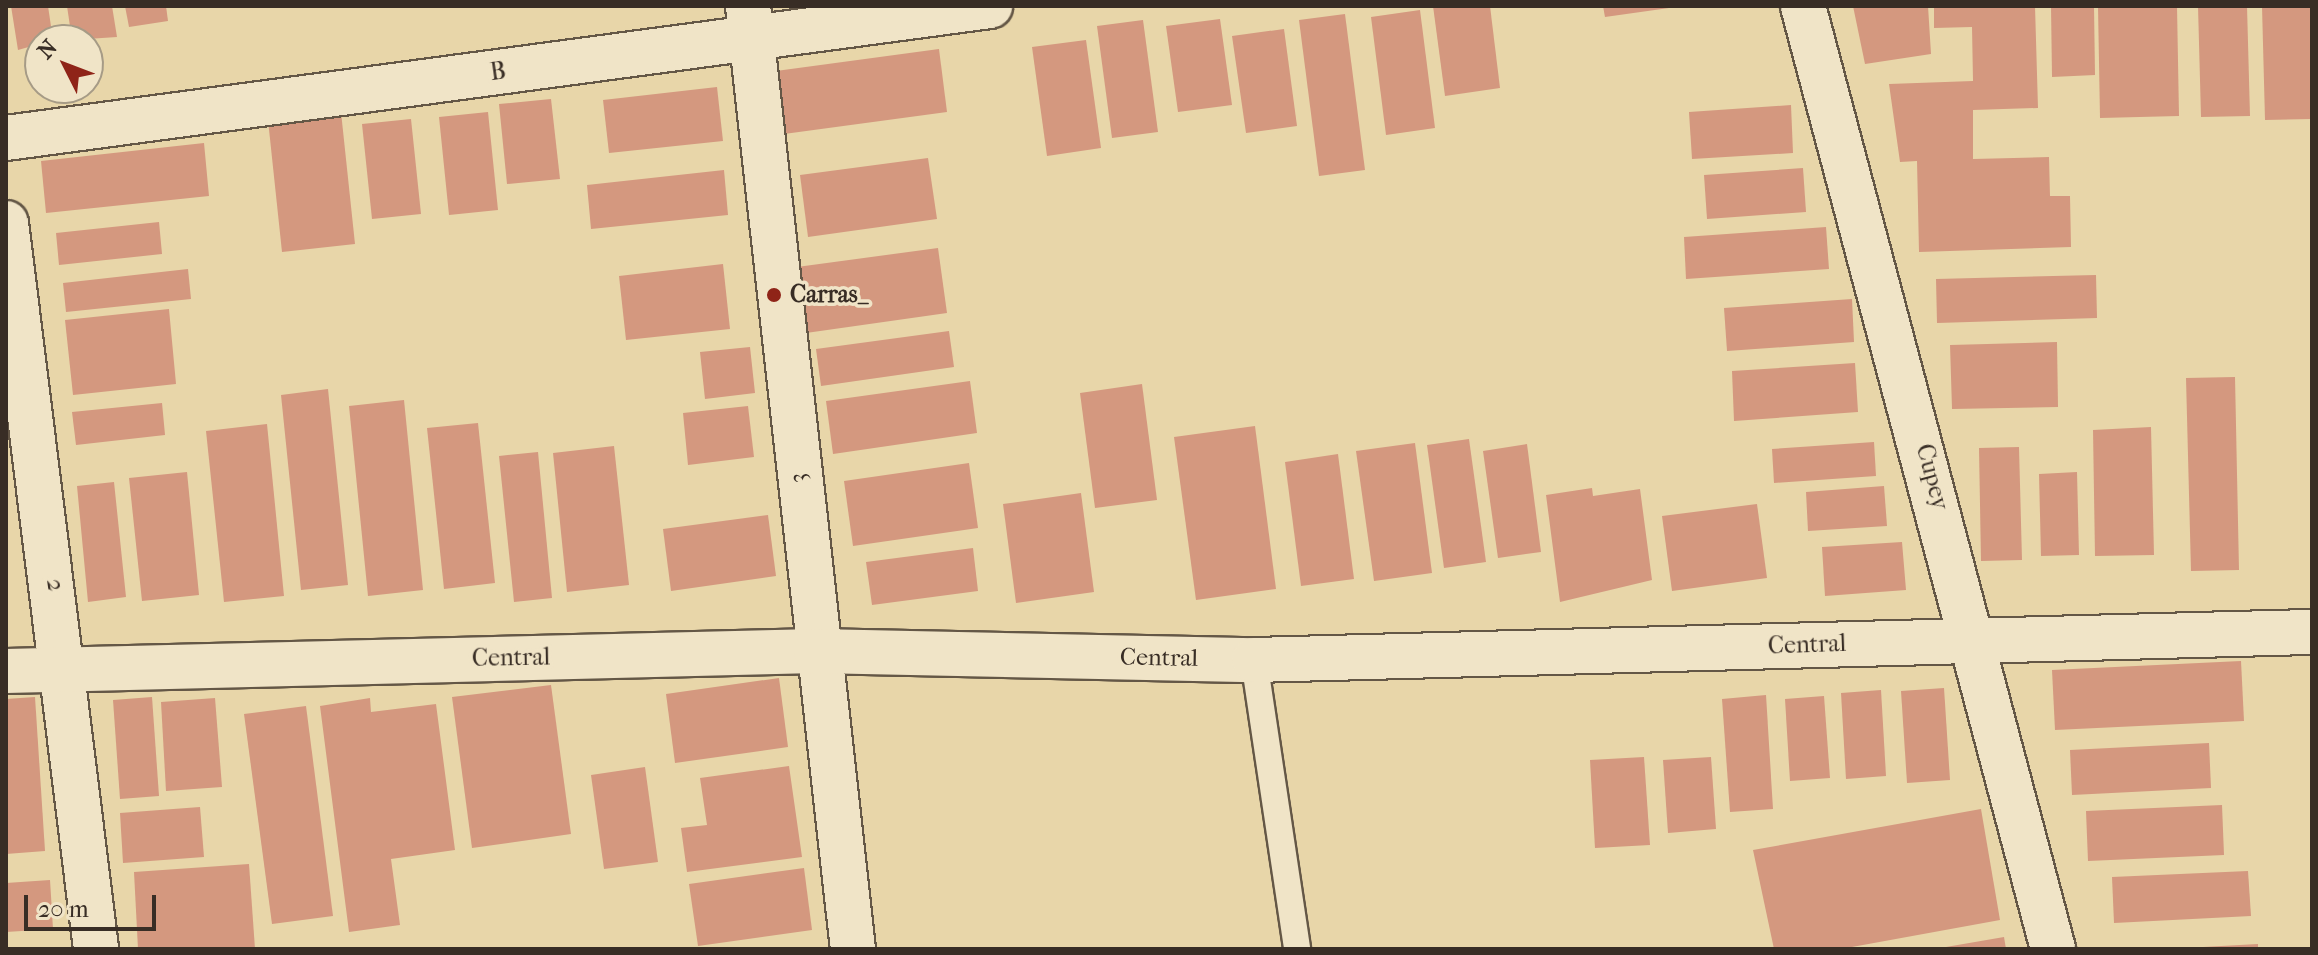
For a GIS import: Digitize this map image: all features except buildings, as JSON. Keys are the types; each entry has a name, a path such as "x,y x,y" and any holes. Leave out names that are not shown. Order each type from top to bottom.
{"street":[{"name":"B","path":"6,138 750,22 990,6"},
{"name":"Cupey","path":"1803,6 1977,640 2053,949"},
{"name":"3","path":"750,22 816,651 853,949"},
{"name":"2","path":"6,223 65,667 96,949"},
{"name":"Central","path":"6,671 65,667 816,651 1254,660 2312,632"}],"lane":[{"path":"1254,660 1297,949"}],"place":[{"name":"Carras_","path":"774,295"}]}
